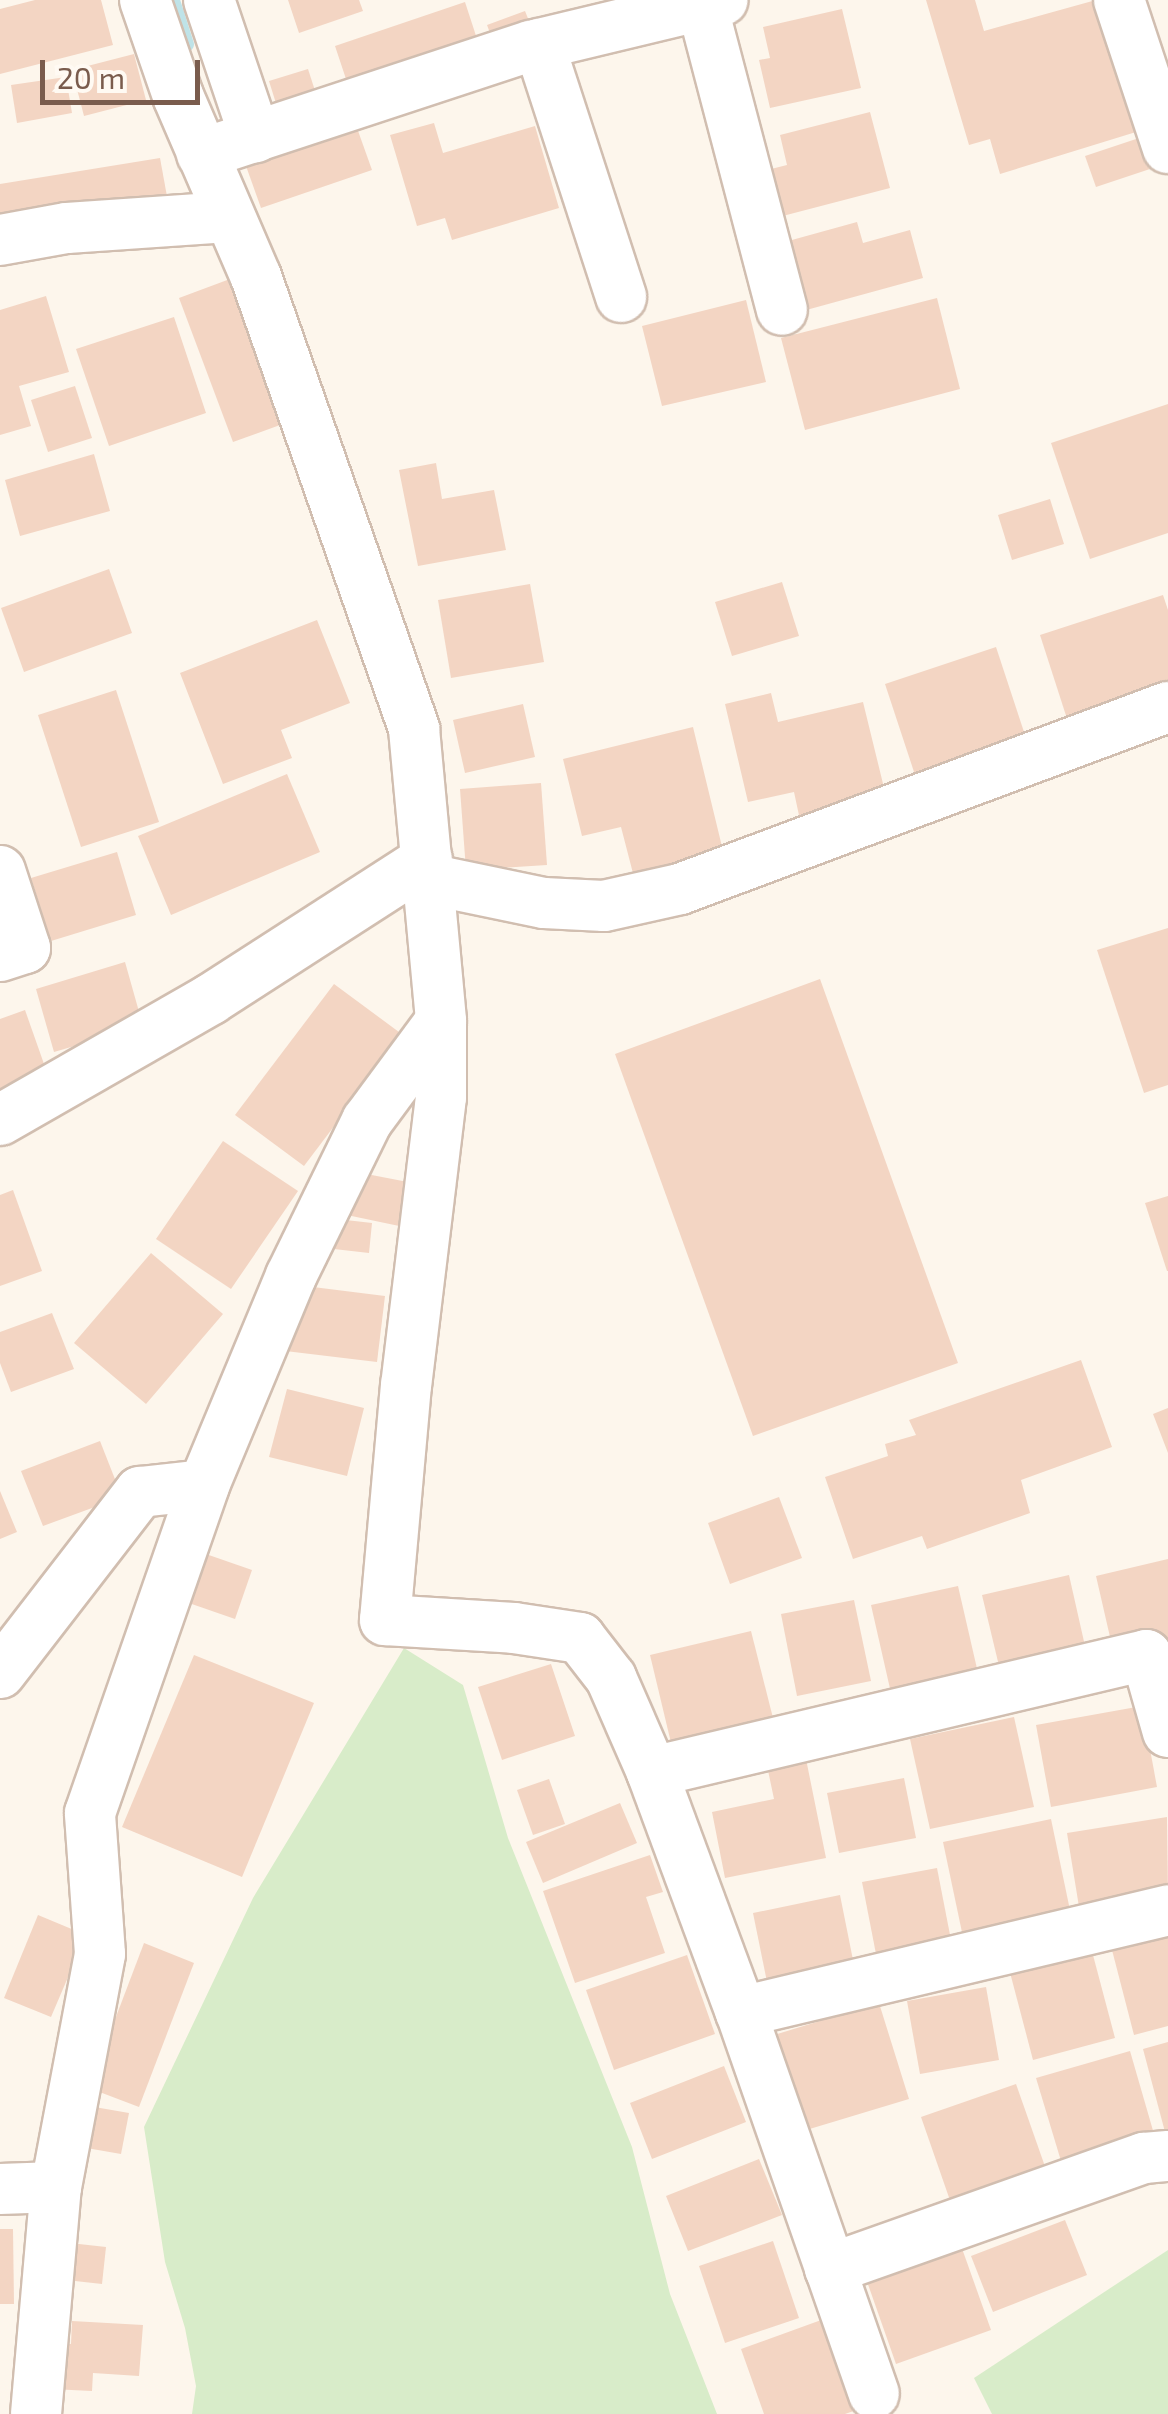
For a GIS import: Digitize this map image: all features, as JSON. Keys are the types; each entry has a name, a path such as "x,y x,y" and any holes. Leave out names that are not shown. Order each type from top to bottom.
{"street":[{"path":"145,0 202,154 256,277 414,729 442,1020 436,1155 406,1385 385,1620 514,1628 580,1638 611,1678 652,1772 742,2012 874,2394"},
{"path":"209,0 255,137"},
{"path":"1119,0 1168,148"},
{"path":"202,154 540,44 713,2 782,310"},
{"path":"540,44 620,297"},
{"path":"0,240 67,228 228,217"},
{"path":"0,1120 428,870 544,903 604,906 680,889 1168,706"},
{"path":"0,870 24,948 0,956"},
{"path":"36,2414 56,2187 100,1954 90,1813 204,1485 290,1276 368,1121 442,1020"},
{"path":"0,1673 140,1492 204,1485"},
{"path":"652,1772 1146,1655 1168,1732"},
{"path":"742,2012 1168,1910"},
{"path":"830,2270 1144,2158 1168,2156"},
{"path":"0,2189 56,2187"}],"green space":[{"path":"404,1648 463,1685 508,1838 632,2147 670,2294 717,2414 192,2414 196,2386 185,2328 165,2262 144,2127 253,1898"},
{"path":"1168,2250 1168,2414 992,2414 974,2378"}],"building":[{"path":"35,0 101,0 113,45 0,74 0,9"},
{"path":"288,0 359,0 363,11 299,33"},
{"path":"926,0 975,0 984,31 1096,0 1136,132 1000,174 990,139 969,145"},
{"path":"465,2 479,45 349,88 335,46"},
{"path":"842,9 861,88 770,108 759,60 770,58 763,27"},
{"path":"525,11 533,31 495,46 487,25"},
{"path":"134,54 146,100 84,116 72,70"},
{"path":"308,69 318,100 279,113 269,81"},
{"path":"66,77 72,113 17,123 11,85"},
{"path":"870,112 890,188 775,218 770,195 777,193 771,169 787,165 780,135"},
{"path":"434,123 443,153 535,126 559,208 452,240 445,218 417,226 390,135"},
{"path":"357,128 372,170 261,208 246,166"},
{"path":"1139,138 1150,169 1096,187 1085,156"},
{"path":"160,158 168,202 0,228 0,184"},
{"path":"857,222 863,243 910,230 923,278 799,312 781,243"},
{"path":"238,276 291,421 233,442 179,298"},
{"path":"46,296 69,372 19,386 31,426 0,435 0,310"},
{"path":"937,298 960,389 805,430 781,338"},
{"path":"746,300 766,382 662,406 642,326"},
{"path":"174,317 206,413 109,446 76,349"},
{"path":"75,386 92,438 48,452 31,400"},
{"path":"1168,404 1168,533 1090,559 1051,443"},
{"path":"94,454 110,511 20,536 5,480"},
{"path":"436,463 442,499 494,490 506,550 418,566 399,470"},
{"path":"1050,499 1064,544 1012,560 998,515"},
{"path":"109,569 132,633 24,672 1,608"},
{"path":"782,582 799,636 732,656 715,602"},
{"path":"530,584 544,662 451,678 438,600"},
{"path":"1163,595 1168,610 1168,696 1070,728 1040,635"},
{"path":"317,620 350,703 281,730 292,758 223,784 180,673"},
{"path":"996,647 1028,744 917,781 885,684"},
{"path":"116,690 159,822 81,847 38,715"},
{"path":"771,693 778,722 863,702 887,800 800,820 794,792 748,802 725,704"},
{"path":"523,704 535,757 465,773 453,720"},
{"path":"693,727 725,859 635,881 621,827 582,836 563,759"},
{"path":"287,774 320,852 171,915 138,836"},
{"path":"541,783 547,865 466,870 460,789"},
{"path":"117,852 136,915 51,941 31,878"},
{"path":"1168,928 1168,1085 1144,1093 1097,950"},
{"path":"125,962 143,1026 54,1052 36,989"},
{"path":"820,979 958,1363 753,1436 615,1054"},
{"path":"334,984 403,1035 304,1166 235,1115"},
{"path":"25,1010 50,1081 0,1098 0,1019"},
{"path":"223,1141 298,1191 231,1289 156,1239"},
{"path":"351,1171 413,1183 404,1227 342,1214"},
{"path":"13,1190 42,1271 0,1286 0,1195"},
{"path":"1168,1196 1168,1271 1167,1271 1145,1203"},
{"path":"337,1219 372,1223 369,1253 334,1249"},
{"path":"151,1253 223,1314 146,1404 74,1343"},
{"path":"305,1286 385,1296 377,1362 277,1350"},
{"path":"52,1313 74,1369 11,1392 0,1363 0,1332"},
{"path":"1081,1360 1112,1447 1021,1480 1030,1513 927,1549 922,1536 853,1559 825,1477 888,1456 885,1444 916,1435 909,1420"},
{"path":"287,1389 364,1408 347,1476 269,1457"},
{"path":"1168,1408 1168,1453 1153,1414"},
{"path":"100,1441 122,1497 43,1526 21,1471"},
{"path":"0,1491 17,1532 0,1539"},
{"path":"779,1497 802,1558 730,1584 708,1523"},
{"path":"203,1553 252,1570 235,1619 186,1602"},
{"path":"1168,1559 1168,1637 1113,1650 1096,1576"},
{"path":"1069,1575 1085,1646 999,1666 982,1595"},
{"path":"958,1586 978,1673 891,1693 871,1605"},
{"path":"854,1600 871,1681 797,1696 781,1614"},
{"path":"751,1631 774,1722 672,1747 650,1655"},
{"path":"194,1655 314,1703 242,1877 122,1827"},
{"path":"551,1664 575,1736 502,1760 478,1687"},
{"path":"1142,1706 1157,1787 1051,1807 1036,1725"},
{"path":"1014,1717 1034,1807 930,1829 910,1739"},
{"path":"805,1754 826,1858 725,1878 712,1812 774,1799 766,1761"},
{"path":"904,1778 916,1838 839,1853 827,1793"},
{"path":"549,1779 565,1824 533,1835 517,1790"},
{"path":"620,1803 637,1843 543,1883 526,1842"},
{"path":"1167,1817 1168,1899 1080,1913 1067,1833"},
{"path":"1051,1819 1071,1915 963,1937 943,1842"},
{"path":"650,1855 663,1892 646,1897 665,1953 575,1983 543,1891"},
{"path":"937,1868 951,1940 876,1954 862,1882"},
{"path":"840,1895 854,1965 767,1982 753,1913"},
{"path":"38,1915 86,1935 51,2017 4,1998"},
{"path":"1168,1936 1168,2026 1134,2035 1112,1950"},
{"path":"1089,1940 1115,2038 1033,2060 1007,1961"},
{"path":"144,1943 194,1963 139,2107 89,2088"},
{"path":"687,1955 715,2034 614,2070 586,1990"},
{"path":"986,1987 999,2060 920,2074 907,2001"},
{"path":"879,2003 909,2099 803,2131 774,2035"},
{"path":"1168,2042 1168,2131 1165,2132 1143,2049"},
{"path":"1130,2051 1154,2134 1061,2161 1036,2078"},
{"path":"724,2066 746,2122 652,2159 630,2103"},
{"path":"1016,2084 1048,2175 953,2209 921,2117"},
{"path":"83,2105 129,2113 121,2154 75,2146"},
{"path":"759,2159 782,2215 688,2251 666,2196"},
{"path":"1065,2220 1087,2275 993,2312 971,2256"},
{"path":"0,2229 13,2229 14,2304 0,2304"},
{"path":"959,2240 991,2330 896,2364 864,2273"},
{"path":"773,2241 799,2318 725,2343 699,2266"},
{"path":"61,2242 106,2247 102,2284 57,2279"},
{"path":"835,2315 868,2406 845,2414 764,2414 741,2349"},
{"path":"72,2321 143,2325 139,2376 93,2373 92,2391 51,2389 54,2343 71,2344"}],"waterway":[{"path":"172,0 186,44"}]}
